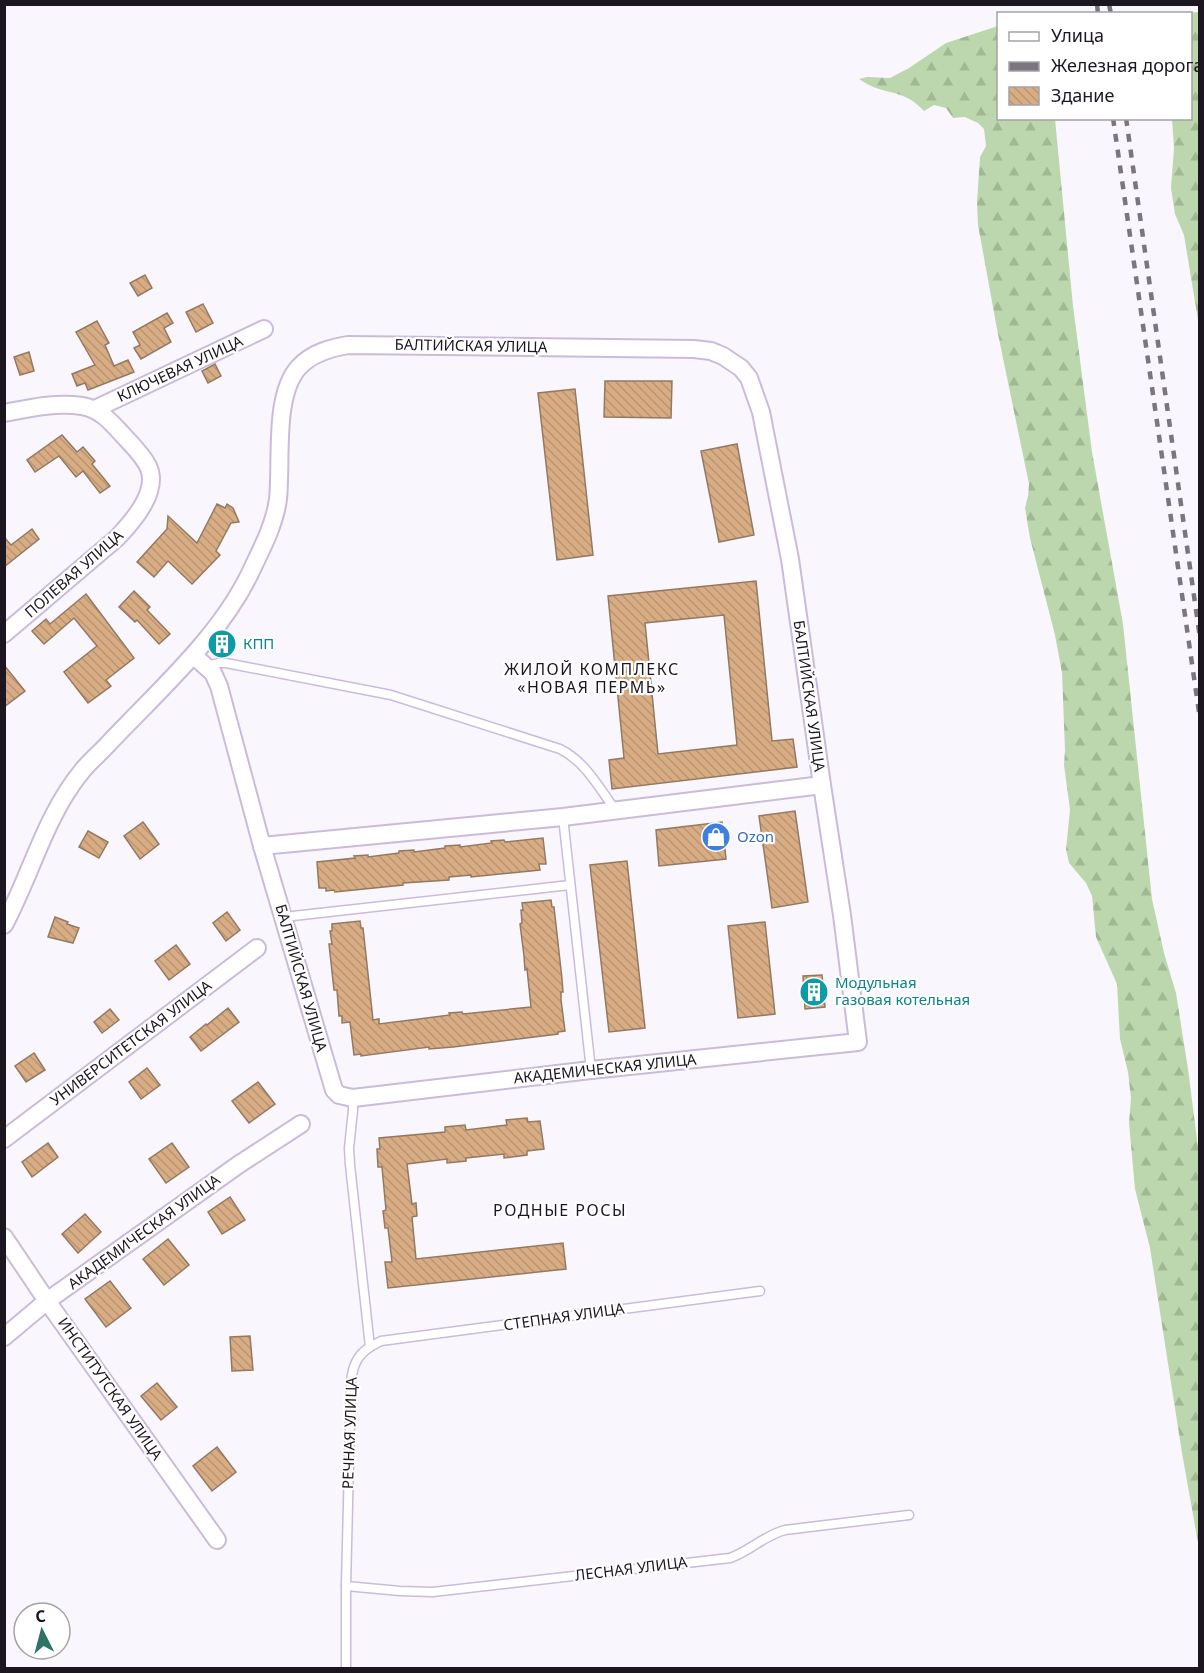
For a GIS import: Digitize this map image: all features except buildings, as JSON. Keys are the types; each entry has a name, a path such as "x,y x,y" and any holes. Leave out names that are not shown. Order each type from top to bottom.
{"street":[{"name":"КЛЮЧЕВАЯ УЛИЦА","path":"151,478 148,466 139,452 113,424 95,409 264,329"},
{"name":"БАЛТИЙСКАЯ УЛИЦА","path":"353,1098 339,1095 334,1090 262,846 219,686 213,673 193,655 235,603 272,523 279,482 282,416 286,389 291,377 299,367 319,352 348,345 694,348 723,356 741,368 749,378 762,412 790,559 842,915 858,1042"},
{"path":"4,413 58,404 95,409"},
{"name":"ПОЛЕВАЯ УЛИЦА","path":"4,634 128,527 141,509 151,478"},
{"path":"4,925 15,906 62,800 81,772 193,655"},
{"name":"БАЛТИЙСКАЯ УЛИЦА","path":"262,846 563,817 822,785"},
{"name":"УНИВЕРСИТЕТСКАЯ УЛИЦА","path":"4,1139 257,948"},
{"name":"АКАДЕМИЧЕСКАЯ УЛИЦА","path":"353,1098 858,1042"},
{"name":"АКАДЕМИЧЕСКАЯ УЛИЦА","path":"4,1337 47,1301 238,1165 301,1124"},
{"name":"ИНСТИТУТСКАЯ УЛИЦА","path":"4,1237 217,1540"}],"lane":[{"path":"207,666 226,663 391,695 560,749 570,754 581,765 616,811"},
{"path":"563,817 591,1070"},
{"path":"284,917 570,885"},
{"path":"353,1098 349,1156 370,1347"},
{"name":"СТЕПНАЯ УЛИЦА","path":"370,1347 381,1341 760,1291"},
{"name":"РЕЧНАЯ УЛИЦА","path":"346,1668 351,1381 356,1360 363,1351 370,1347"},
{"name":"ЛЕСНАЯ УЛИЦА","path":"346,1586 432,1592 730,1558 749,1550 776,1532 909,1515"}],"green space":[{"path":"1192,12 1200,12 1199,326 1184,235 1175,214 1171,188 1174,148 1172,120 1192,120"},
{"path":"997,26 997,120 1055,120 1073,306 1092,452 1123,624 1152,899 1176,993 1199,1155 1199,1548 1150,1248 1135,1189 1129,1123 1131,1098 1128,1072 1120,1039 1117,984 1096,937 1092,896 1086,883 1069,863 1066,849 1070,810 1064,765 1062,673 1055,635 1030,538 1025,508 1029,484 978,225 980,157 986,146 984,129 978,123 965,117 953,118 946,108 934,105 924,111 907,98 874,87 859,79 890,78 946,43"}],"railway":[{"path":"1097,4 1098,12"},
{"path":"1109,4 1111,12"},
{"path":"1113,120 1200,719"},
{"path":"1126,120 1200,638"}],"place":[{"name":"КПП","path":"222,644"},
{"name":"Ozon","path":"716,837"},
{"name":"Модульная газовая котельная","path":"814,992"}],"district":[{"name":"ЖИЛОЙ КОМПЛЕКС «НОВАЯ ПЕРМЬ»","path":"592,678"},
{"name":"РОДНЫЕ РОСЫ","path":"560,1210"}]}
